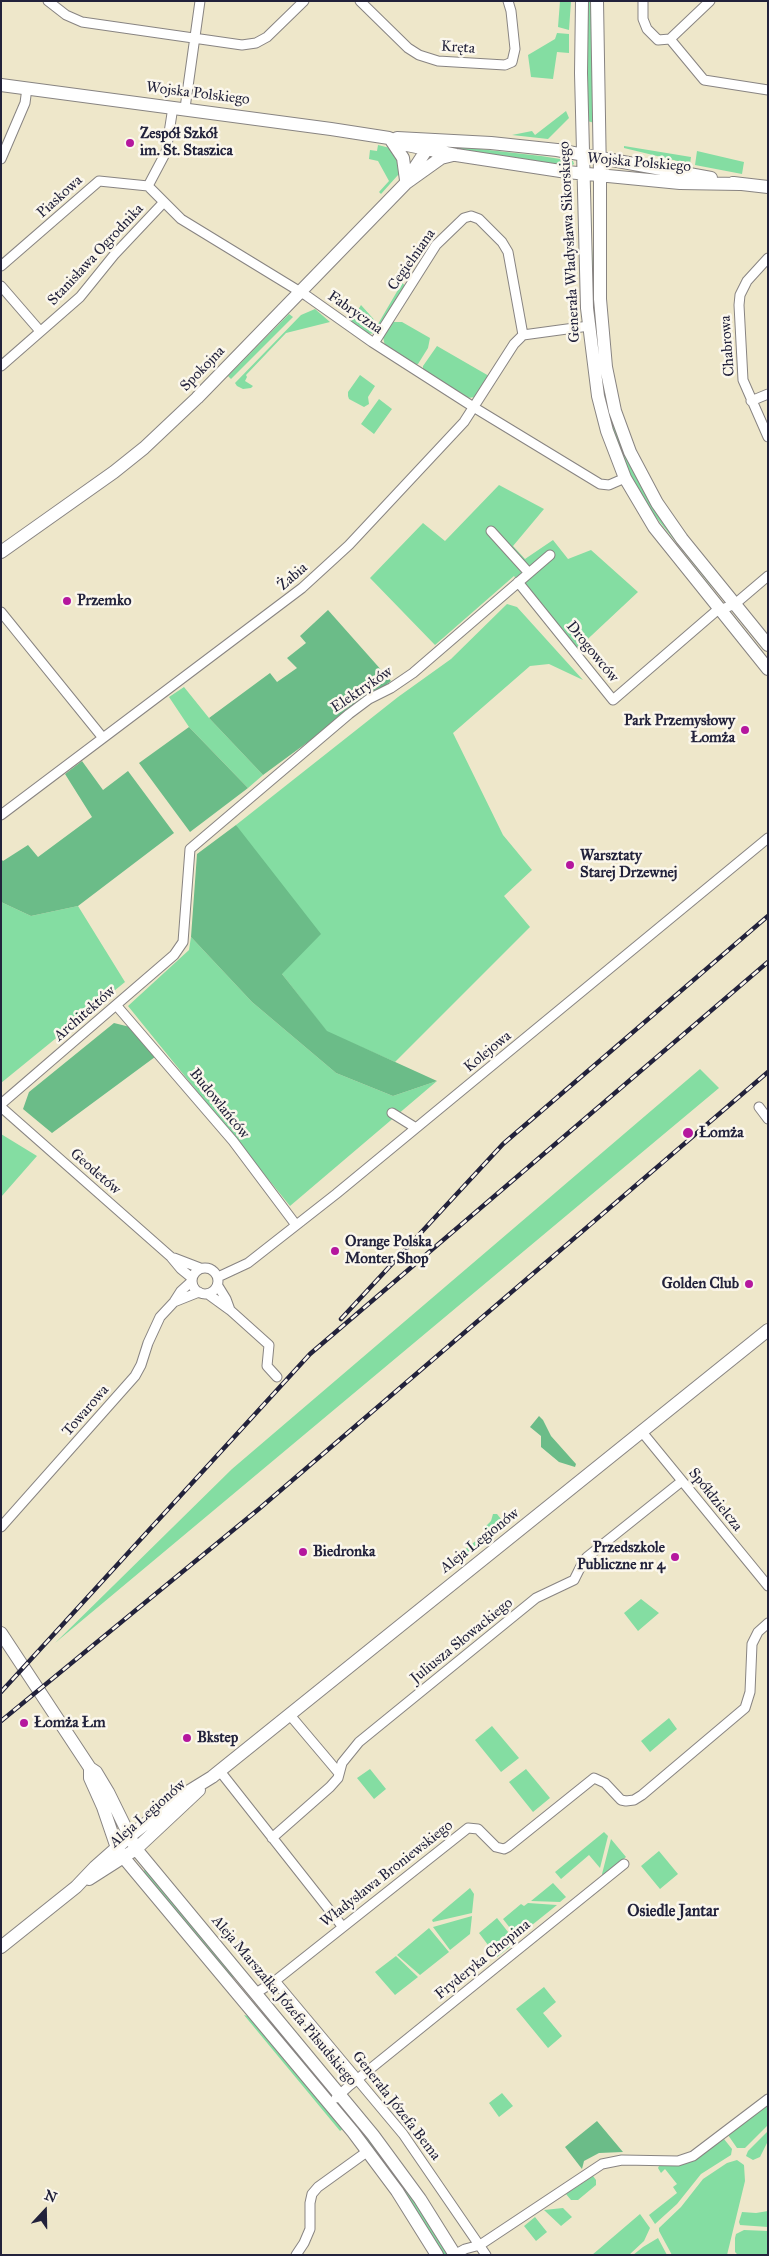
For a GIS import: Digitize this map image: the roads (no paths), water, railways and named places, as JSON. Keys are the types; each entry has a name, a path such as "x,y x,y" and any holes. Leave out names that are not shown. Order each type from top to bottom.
{"main road":[{"name":"Generała Władysława Sikorskiego","path":"582,1 580,73 588,326 602,414 625,478 654,527 768,669"},
{"name":"Generała Władysława Sikorskiego","path":"597,1 602,334 609,386 618,419 638,470 657,503 678,534 768,645"},
{"name":"Wojska Polskiego","path":"1,85 389,138 408,137 456,154 584,174 680,184 740,184"},
{"path":"389,138 404,158 406,183"},
{"name":"Wojska Polskiego","path":"430,144 500,144 583,154 740,184 768,187"},
{"name":"Spokojna","path":"406,183 430,144"},
{"name":"Spokojna","path":"1,552 114,472 171,425 406,183 440,158 456,154"},
{"name":"Aleja Legionów","path":"1,1947 120,1853 130,1836 178,1798 215,1774 768,1330"},
{"name":"Aleja Marszałka Józefa Piłsudskiego","path":"1,1633 90,1768 96,1772 136,1849 340,2093 402,2174 455,2254"},
{"name":"Aleja Marszałka Józefa Piłsudskiego","path":"90,1768 90,1778 120,1853 368,2151 397,2191 437,2255"},
{"name":"Aleja Legionów","path":"120,1853 136,1849 190,1800 215,1774"}],"street":[{"path":"48,1 66,15 82,22 238,44 256,43 271,34 304,1"},
{"path":"148,186 166,152 179,108 195,38 200,1"},
{"name":"Kręta","path":"360,1 408,48 419,55 438,61 505,65 512,62 515,49 511,11 508,1"},
{"path":"643,1 643,19 651,34 658,40 670,39 710,1"},
{"path":"670,39 704,80 768,90"},
{"path":"1,159 25,103 27,88"},
{"name":"Piaskowa","path":"1,266 98,181 148,186"},
{"name":"Fabryczna","path":"148,186 181,220 300,292 374,343 475,408 600,484 609,485 625,478"},
{"name":"Stanisława Ogrodnika","path":"1,366 80,297 114,255 164,202"},
{"name":"Cegielniana","path":"374,343 438,243 467,216 479,219 507,248 523,335"},
{"name":"Chabrowa","path":"768,258 750,276 739,300 741,366 751,401 768,437"},
{"path":"1,286 40,331"},
{"path":"475,408 514,344 523,335 588,326"},
{"path":"751,401 768,394"},
{"name":"Żabia","path":"1,815 281,606 323,570 451,436 475,408"},
{"path":"491,531 530,572"},
{"name":"Elektryków","path":"183,942 190,848 369,699 391,688 413,673 550,555"},
{"path":"720,609 735,604 768,576"},
{"name":"Drogowców","path":"518,582 613,700 720,609"},
{"path":"1,612 103,738"},
{"name":"Kolejowa","path":"218,1282 248,1264 768,838"},
{"name":"Architektów","path":"1,1106 174,955 183,942"},
{"name":"Budowlańców","path":"116,1005 233,1141 296,1225"},
{"name":"Geodetów","path":"1,1106 171,1257 192,1280"},
{"path":"759,1107 768,1118"},
{"path":"392,1113 416,1128"},
{"path":"171,1257 200,1268 213,1270 230,1310"},
{"path":"200,1268 195,1272 192,1280 203,1293 230,1310 269,1345 267,1366 277,1376"},
{"name":"Towarowa","path":"1,1527 135,1376 160,1317 192,1280"},
{"path":"174,1302 203,1293 218,1282"},
{"name":"Spółdzielcza","path":"642,1432 768,1586"},
{"name":"Juliusza Słowackiego","path":"272,1838 330,1787 338,1778 338,1772 342,1763 359,1742 536,1598 574,1580 584,1560 682,1481"},
{"name":"Władysława Broniewskiego","path":"256,1993 275,1981 468,1828 478,1829 496,1847 504,1849 594,1778 605,1782 621,1800 634,1800 745,1708 750,1692 752,1644 758,1632 768,1624"},
{"path":"290,1714 338,1772"},
{"path":"215,1774 272,1838 342,1926"},
{"name":"Fryderyka Chopina","path":"331,2106 340,2093 358,2078 624,1864"},
{"name":"Generała Józefa Bema","path":"275,1981 358,2078 417,2153 486,2255"},
{"path":"473,2255 480,2245 602,2164 622,2160 678,2161 693,2156 768,2099"},
{"path":"296,2255 308,2233 312,2194 318,2187 368,2151"},
{"path":"455,2254 465,2248 480,2245"}],"railway":[{"path":"341,1319 503,1144 768,916"},
{"path":"1,1692 310,1354 768,962"},
{"path":"1,1721 260,1508 768,1072"}],"place":[{"name":"Zespół Szkół im. St. Staszica","path":"130,143"},
{"name":"Przemko","path":"67,601"},
{"name":"Park Przemysłowy Łomża","path":"745,730"},
{"name":"Warsztaty Starej Drzewnej","path":"570,865"},
{"name":"Łomża","path":"688,1133"},
{"name":"Orange Polska Monter Shop","path":"335,1251"},
{"name":"Golden Club","path":"749,1284"},
{"name":"Biedronka","path":"303,1552"},
{"name":"Przedszkole Publiczne nr 4","path":"675,1557"},
{"name":"Łomża Łm","path":"24,1723"},
{"name":"Bkstep","path":"187,1738"}],"district":[{"name":"Osiedle Jantar","path":"673,1912"}]}
